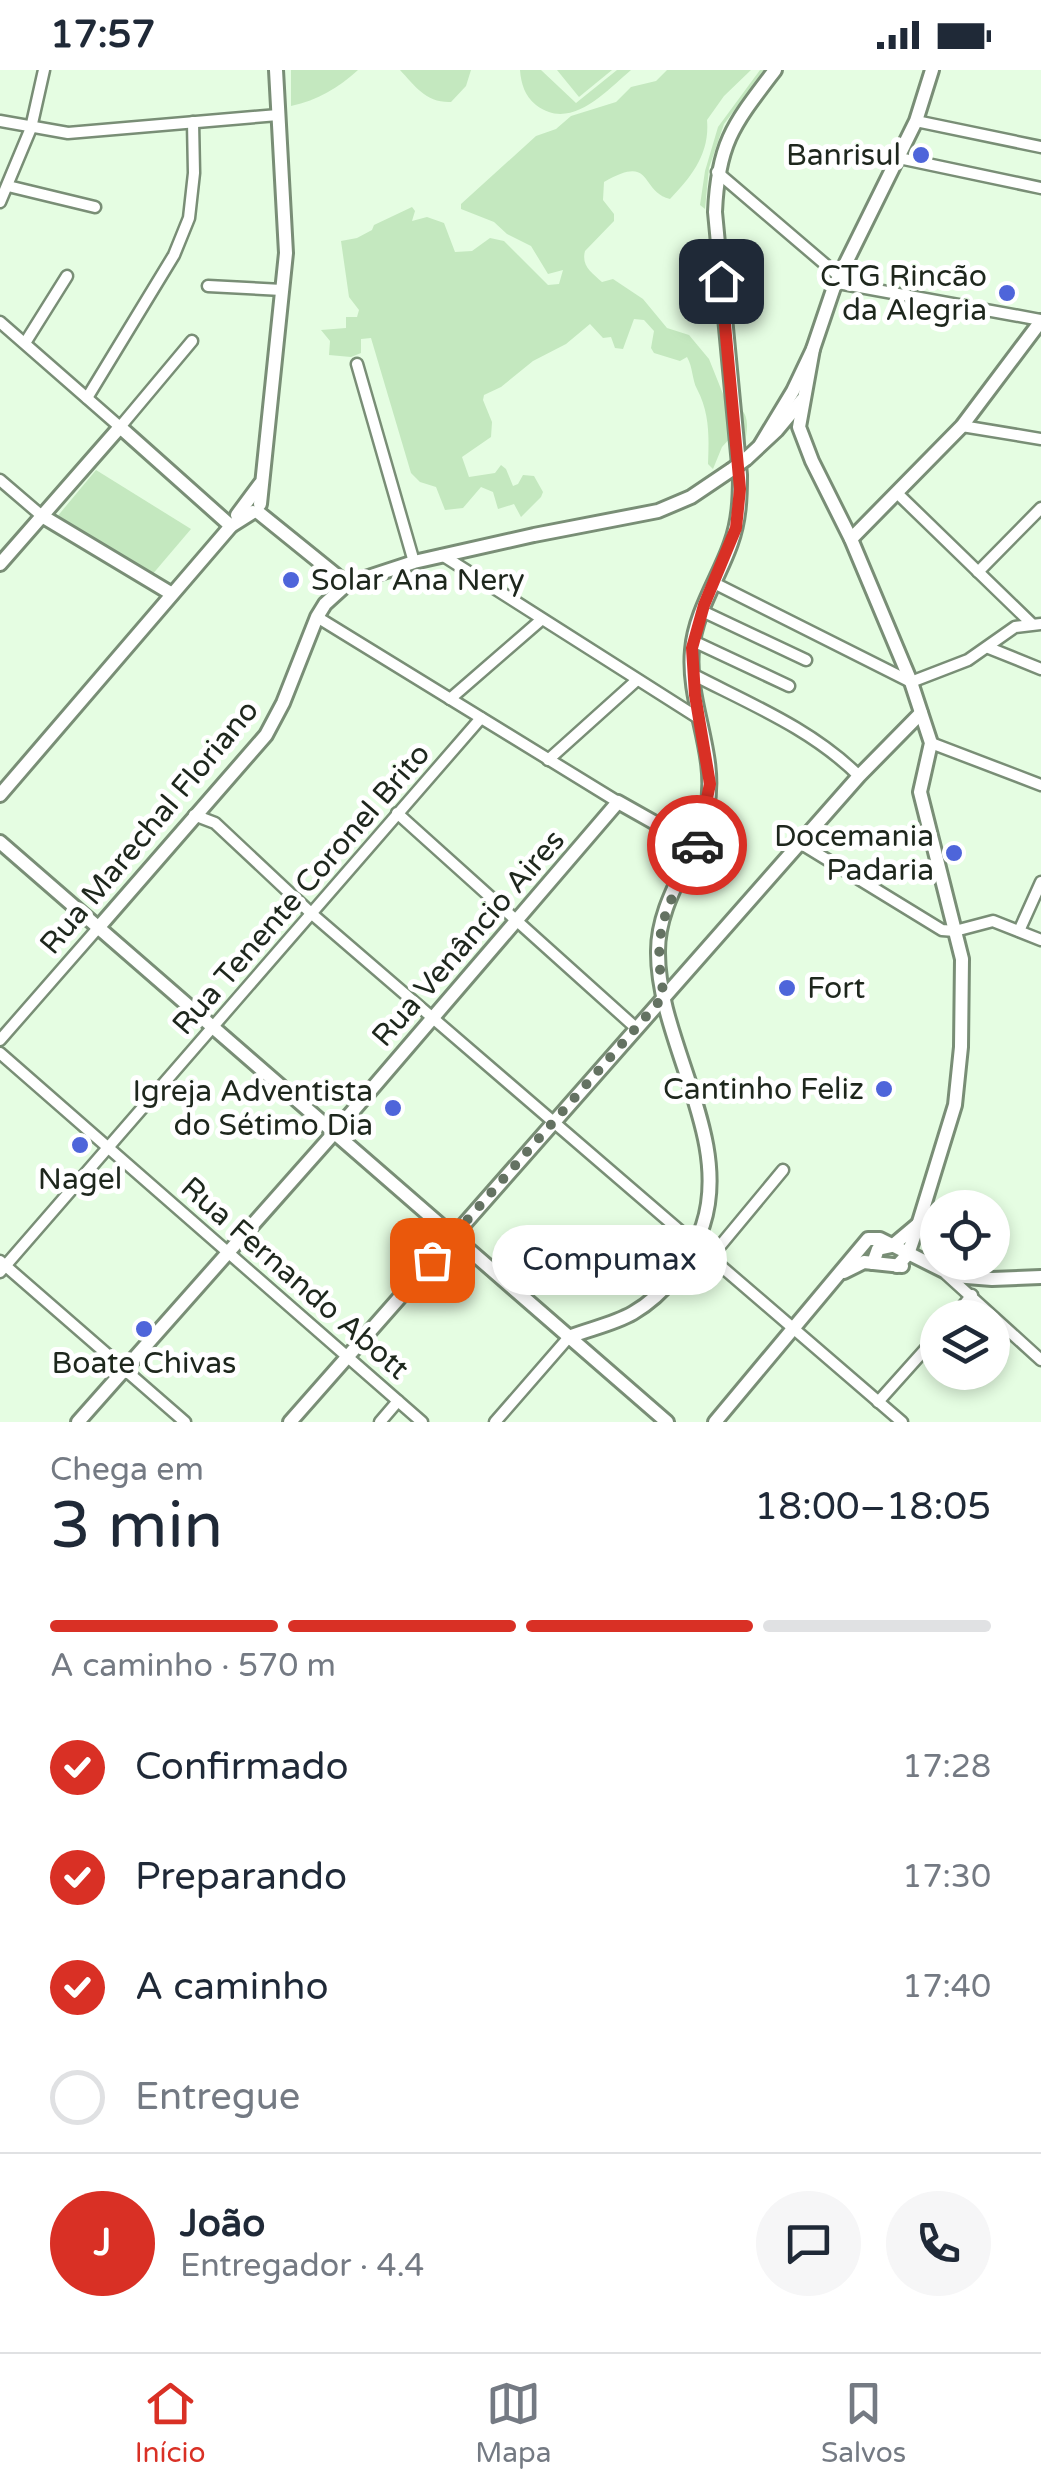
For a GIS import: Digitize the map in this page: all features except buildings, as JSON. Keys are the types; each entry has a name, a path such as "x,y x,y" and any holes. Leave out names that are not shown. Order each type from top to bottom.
{"main road":[{"path":"256,507 286,252 276,70"},
{"path":"569,1337 630,1315 649,1302 680,1268 695,1244 707,1207 708,1160 664,996 658,935 668,902 696,846 710,784 692,674 694,641 738,519 741,456 715,212 717,172 728,139 775,70"},
{"path":"801,401 838,282 916,120 932,70"},
{"path":"851,539 962,426 1041,320"},
{"path":"803,442 802,428 820,337"},
{"path":"761,444 820,337"},
{"name":"Rua Marechal Floriano","path":"98,928 275,720 317,616 347,584 442,554 658,512 691,498 722,477 741,456 793,423 814,381"},
{"path":"793,423 851,539 911,682 931,743 920,792 963,976 955,1105 908,1254 897,1266"},
{"path":"0,564 120,426 230,520"},
{"path":"0,796 261,484"},
{"path":"230,520 256,507"},
{"path":"256,507 347,584"},
{"path":"42,516 172,594"},
{"path":"290,1422 859,776 921,713"},
{"path":"618,802 696,846"},
{"name":"Rua Venâncio Aires","path":"78,1422 618,802"},
{"path":"0,842 666,1422"},
{"path":"873,1262 878,1248 892,1246 919,1222"},
{"path":"715,1422 868,1239 874,1238 920,1261"},
{"path":"837,1275 861,1263 873,1262 920,1269"},
{"path":"1010,1279 1041,1277"},
{"path":"953,1280 973,1290 992,1280"}],"street":[{"path":"0,202 31,128 44,70"},
{"path":"0,121 68,132 278,115"},
{"path":"916,120 1041,147"},
{"path":"87,398 174,255 189,218 194,173 193,122"},
{"path":"898,158 1041,188"},
{"path":"717,172 838,282 1041,320"},
{"path":"8,186 95,208"},
{"path":"26,343 67,276"},
{"path":"208,286 282,290"},
{"path":"0,322 120,426 192,341"},
{"path":"357,364 414,562"},
{"path":"962,426 1041,440"},
{"path":"0,480 42,516"},
{"path":"898,494 1037,624"},
{"path":"978,572 1041,508"},
{"path":"442,554 700,719"},
{"path":"714,583 911,682 953,668 989,648 1015,627 1037,624"},
{"path":"702,611 806,660"},
{"path":"317,616 618,802"},
{"path":"450,699 541,620"},
{"path":"694,641 789,686"},
{"path":"989,648 1041,669"},
{"path":"692,674 810,735 859,776"},
{"path":"548,760 637,680"},
{"name":"Rua Tenente Coronel Brito","path":"2,1266 214,1028 480,718"},
{"path":"931,743 1041,786"},
{"path":"206,802 205,810 215,823 312,914 902,1422"},
{"path":"398,813 636,1028"},
{"path":"194,815 215,823"},
{"path":"800,844 935,926 955,931 992,921 1041,940"},
{"path":"1019,931 1041,882"},
{"name":"Rua Marechal Floriano","path":"0,1040 98,928"},
{"name":"Rua Fernando Abott","path":"0,1053 422,1422"},
{"path":"710,1258 784,1170"},
{"path":"2,1266 185,1422"},
{"path":"966,1300 973,1290 1041,1360"},
{"path":"496,1422 569,1337"},
{"path":"878,1402 920,1354"},
{"path":"380,1422 398,1401"}],"green space":[{"path":"291,70 358,70 327,92 291,106"},
{"path":"400,70 471,70 466,86 451,102 442,102 428,97"},
{"path":"520,70 541,70 576,103 617,70 631,70 587,106 562,114 549,112 532,101 524,89"},
{"path":"557,70 612,70 579,97"},
{"path":"667,70 751,70 724,96 707,120 706,143 698,163 670,199 660,195 639,173 631,171 604,182 603,200 614,214 614,221 585,251 585,261 602,282 613,279 643,299 667,328 689,335 709,359 731,414 740,408 745,416 745,443 739,443 733,435 722,447 713,469 708,464 704,407 687,357 680,361 654,353 654,331 644,320 634,319 623,349 615,348 611,337 603,338 590,324 566,344 484,395 492,422 491,437 462,457 469,477 495,473 501,465 513,486 523,475 534,476 543,492 541,497 521,517 514,504 498,509 493,492 481,487 463,508 445,510 436,487 420,482 411,473 371,338 361,339 361,353 351,357 329,355 330,341 321,330 346,328 346,317 357,317 359,310 349,297 341,241 357,238 412,207 412,221 427,217 444,223 455,252 472,251 490,238 504,241 548,285 559,284 563,270 548,274 531,246 494,222 461,209 461,204 536,136 556,129 571,116 616,102 631,87 656,81"},
{"path":"760,70 765,70 724,124 709,168 705,209 700,205 705,171 718,127"},
{"path":"96,470 191,529 151,576 56,518"}],"way so far":[{"path":"432,1260 664,996 658,935 668,902 697,845"}],"place":[{"name":"Banrisul","path":"921,155"},
{"name":"CTG Rincão da Alegria","path":"1007,293"},
{"name":"Solar Ana Nery","path":"291,580"},
{"name":"Docemania Padaria","path":"954,853"},
{"name":"Fort","path":"787,988"},
{"name":"Cantinho Feliz","path":"884,1089"},
{"name":"Igreja Adventista do Sétimo Dia","path":"393,1108"},
{"name":"Nagel","path":"80,1145"},
{"name":"Compumax","path":"432,1260"},
{"name":"Boate Chivas","path":"144,1329"}],"route":[{"path":"697,845 710,784 692,674 692,648 704,605 736,528 740,489 721,281"}]}
